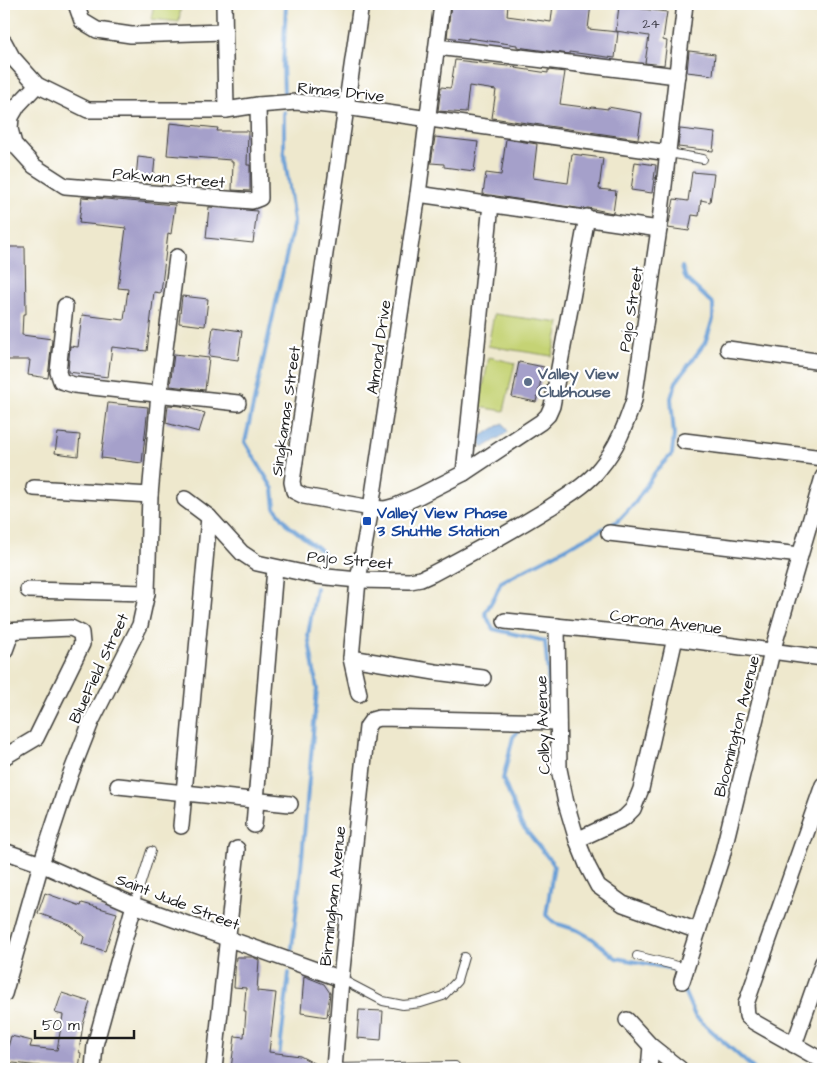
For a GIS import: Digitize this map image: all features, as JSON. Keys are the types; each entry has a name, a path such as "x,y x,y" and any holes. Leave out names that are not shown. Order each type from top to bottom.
{"street":[{"path":"76,4 82,21 96,30 131,35 224,32"},
{"path":"224,4 226,110"},
{"name":"Singkamas Street","path":"361,4 292,482 294,491 304,496 371,508 396,506 464,473 541,422 548,415 552,406 587,217"},
{"name":"Almond Drive","path":"358,694 351,658 358,580 371,508 418,194 442,4"},
{"name":"Pajo Street","path":"184,500 209,516 242,553 256,563 317,576 358,580 410,581 432,574 510,532 578,489 600,470 614,449 626,425 634,400 660,229 685,4"},
{"name":"Rimas Drive","path":"4,42 12,57 37,85 88,110 226,110 296,102 345,107 669,154"},
{"path":"437,47 677,76"},
{"name":"Pakwan Street","path":"37,85 18,105 11,117 10,129 14,144 34,166 64,186 252,202 260,198 261,190 258,105"},
{"path":"418,194 660,229"},
{"path":"464,473 491,204"},
{"name":"BlueField Street","path":"4,994 41,864 71,773 91,722 140,626 147,593 150,495 159,394 177,257"},
{"path":"64,306 58,372 61,381 238,403"},
{"path":"728,349 823,362"},
{"path":"684,442 823,458"},
{"name":"Bloomington Avenue","path":"684,974 722,856 772,652 823,478"},
{"path":"34,488 150,495"},
{"path":"181,826 209,516"},
{"path":"609,533 800,554"},
{"path":"254,825 275,568"},
{"path":"28,590 147,593"},
{"name":"Corona Avenue","path":"505,621 675,638 823,658"},
{"name":"Colby Avenue","path":"557,626 559,769 566,803 577,840 588,867 598,886 623,904 698,931"},
{"path":"4,653 8,631 71,628 81,634 82,644 36,738 4,757"},
{"path":"577,840 624,818 633,809 641,789 675,638"},
{"path":"351,658 483,678"},
{"name":"Birmingham Avenue","path":"334,1068 367,727 372,720 379,718 558,722"},
{"path":"823,785 746,1004 747,1016 754,1022 823,1061"},
{"path":"118,786 290,804"},
{"path":"214,1069 229,940 237,849"},
{"name":"Saint Jude Street","path":"4,851 41,864 134,905 342,979"},
{"path":"93,1069 95,1045 134,905"},
{"path":"794,1045 823,962"},
{"path":"627,1020 651,1046 680,1069"},
{"path":"648,1069 651,1046"}],"lane":[{"path":"669,154 703,159"},
{"path":"134,905 150,851"},
{"path":"637,956 684,974"},
{"path":"342,979 383,1001 403,1005 421,1003 443,996 457,981 464,957"},
{"path":"334,1068 455,1066"}],"green space":[{"path":"154,4 181,4 179,22 151,19"},
{"path":"494,314 560,323 552,356 488,346"},
{"path":"489,357 515,363 504,411 479,407"}],"water":[{"path":"503,423 508,432 483,448 478,438"}],"building":[{"path":"451,4 508,4 507,16 551,22 553,4 591,4 588,29 618,32 615,58 569,52 569,54 468,38 468,40 447,37"},
{"path":"619,6 667,12 663,40 667,41 664,65 645,63 649,36 616,31"},
{"path":"689,51 715,54 713,75 687,72"},
{"path":"455,60 516,67 548,73 548,70 565,72 560,104 591,108 608,109 608,107 642,113 638,139 492,118 496,90 469,86 466,113 438,111 441,87 450,88"},
{"path":"170,123 218,128 217,131 248,131 247,165 250,165 250,191 232,190 233,162 231,160 167,155"},
{"path":"680,129 715,133 713,151 678,147"},
{"path":"435,137 478,142 474,171 444,167 444,164 431,163"},
{"path":"506,139 537,144 533,178 568,183 572,154 603,158 599,189 616,191 613,213 483,194 486,173 501,175"},
{"path":"138,157 155,159 153,179 136,178"},
{"path":"635,162 656,165 652,193 631,190"},
{"path":"692,172 714,174 710,202 701,200 699,216 692,215 689,231 668,228 674,199 688,201"},
{"path":"82,197 175,205 171,234 168,233 161,293 154,292 147,351 112,347 108,377 68,372 70,346 78,347 82,315 124,320 128,289 118,288 126,228 79,223"},
{"path":"209,207 257,211 253,243 206,238"},
{"path":"4,247 25,247 26,314 23,314 22,335 52,339 48,378 28,375 30,360 4,360"},
{"path":"182,296 208,299 205,326 179,323"},
{"path":"213,327 242,331 238,360 209,356"},
{"path":"174,354 209,358 205,390 170,386"},
{"name":"Valley View Clubhouse","path":"519,362 544,367 536,402 512,397"},
{"path":"108,403 148,407 142,463 101,458"},
{"path":"168,405 181,406 205,413 199,432 166,423"},
{"path":"58,433 80,435 78,456 55,453"},
{"path":"45,893 81,906 82,903 117,913 105,951 82,944 84,937 70,925 38,913"},
{"path":"236,957 253,957 259,960 257,991 276,993 269,1052 300,1056 325,1069 231,1069 235,1036 244,1037 246,1011 244,1011 246,988 234,987"},
{"path":"304,976 324,984 330,993 327,1017 301,1013"},
{"path":"62,993 90,1002 83,1024 79,1052 81,1053 79,1069 4,1062 11,1036 32,1041 30,1047 57,1050 63,1015 55,1013"},
{"path":"359,1010 383,1011 381,1040 357,1038"}],"waterway":[{"path":"284,95 283,65 286,4"},
{"path":"284,112 284,153 294,221 245,442 273,489 275,508 289,526 323,552 320,570"},
{"path":"547,719 550,697 545,641 493,629 485,613 501,582 618,521 635,503 655,472 672,454 674,435 671,398 676,382 705,343 713,319 713,304 686,279 682,267"},
{"path":"291,956 300,880 317,689 308,635 316,588"},
{"path":"525,728 521,728 513,737 503,779 521,824 554,865 546,915 555,923 577,930 593,939 616,958 674,969 678,977"},
{"path":"279,1058 289,973"},
{"path":"681,984 695,1016 754,1069"}],"place":[{"name":"Valley View Clubhouse","path":"528,382"},
{"name":"Valley View Phase 3 Shuttle Station","path":"367,521"}]}
